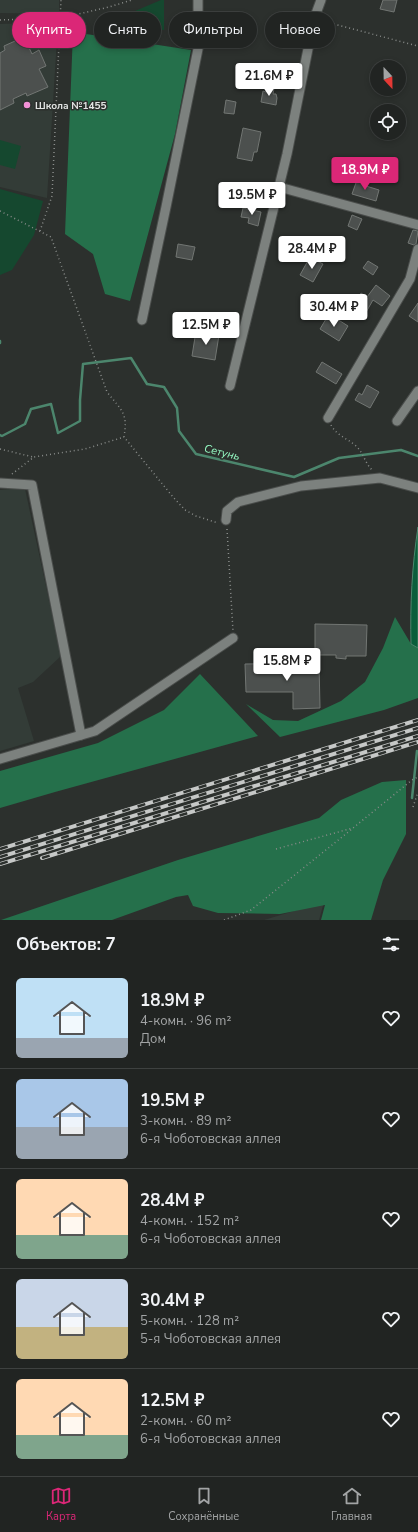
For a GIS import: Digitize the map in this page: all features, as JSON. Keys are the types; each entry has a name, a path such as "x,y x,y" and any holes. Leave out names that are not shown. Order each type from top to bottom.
{"street":[{"path":"142,320 198,49 198,0"},
{"path":"317,12 321,0"},
{"path":"230,386 287,154 308,48"},
{"path":"279,187 418,225"},
{"path":"328,418 414,282 418,249"},
{"path":"397,421 418,391"},
{"path":"226,520 228,511 238,502 301,486 380,478 418,488"},
{"path":"0,483 32,485 81,735"},
{"path":"0,760 95,731 233,638"}],"path":[{"path":"61,12 62,0"},
{"path":"86,12 132,0"},
{"path":"0,20 12,20"},
{"path":"335,24 418,46"},
{"path":"40,231 52,196 59,48"},
{"path":"0,211 52,237 107,392 122,410 126,420 124,437 185,510 196,516 215,522 226,520 233,638"},
{"path":"328,418 334,432 357,446 368,466"},
{"path":"0,449 34,457 85,450 124,437"},
{"path":"0,483 34,457"},
{"path":"224,920 251,910 418,777"},
{"path":"413,807 418,792"},
{"path":"276,849 353,828"}],"shaded area":[{"path":"0,0 59,0 59,12 0,13"},
{"path":"164,0 164,30 161,30 161,12 135,11"},
{"name":"Школа №1455","path":"0,24 12,24 12,48 56,48 47,198 0,187"},
{"path":"86,34 94,35 94,48 161,48 161,45 169,47 169,48 191,50 175,134 130,301 105,294 93,254 65,234 72,48 86,48"},
{"path":"0,140 21,146 15,169 0,165"},
{"path":"0,189 43,201 34,235 12,270 0,275"},
{"path":"19,488 25,489 61,656 33,682 18,688 34,741 0,751 0,490"},
{"path":"418,527 418,648 411,644 411,600"},
{"path":"395,617 411,644 418,648 418,698 384,710 280,737 246,704 273,720 298,721 341,701 365,682 383,648"},
{"path":"200,674 258,736 0,808 0,771 98,743 164,710"},
{"path":"406,780 406,834 383,880 371,920 321,920 325,905 280,914 218,913 193,906 188,895 176,897 112,920 1,920 178,860 319,818 341,800 382,782"},
{"path":"324,902 319,920 264,920"}],"building":[{"path":"383,0 397,0 394,12 380,9"},
{"path":"12,42 12,48 29,48 32,54 39,50 46,66 39,69 48,87 27,96 26,93 13,99 14,103 0,110 0,53 5,50 4,46"},
{"path":"267,88 274,89 273,94 276,94 277,98 276,105 261,102 263,91 266,92"},
{"path":"226,100 236,102 234,114 224,113"},
{"path":"243,128 261,132 257,152 254,152 252,161 237,158"},
{"path":"357,180 367,183 366,186 379,190 376,201 352,194"},
{"path":"243,208 261,212 258,226 248,223 249,218 241,217"},
{"path":"352,215 362,219 357,230 348,226"},
{"path":"413,230 418,231 416,244 414,245 408,243"},
{"path":"178,244 195,247 192,260 176,257"},
{"path":"310,257 323,264 313,282 300,275"},
{"path":"368,261 378,267 373,275 363,268"},
{"path":"376,285 390,296 382,306 373,300 365,314 353,307 361,293 367,297"},
{"path":"418,303 418,322 409,316"},
{"path":"329,314 348,326 339,341 320,329"},
{"path":"196,331 219,335 215,360 192,356"},
{"path":"322,362 342,374 336,384 316,372"},
{"path":"367,385 379,392 370,408 355,400 359,393 362,395"},
{"path":"315,624 367,625 366,656 346,656 346,659 336,658 336,655 315,655"},
{"path":"319,663 320,708 293,709 293,692 246,692 245,664"}],"waterway":[{"name":"Сетунь","path":"0,435 2,436 25,424 31,409 51,404 58,433 80,421 83,364 131,358 147,384 164,387 177,408 179,431 196,454 294,477 339,458 401,450 418,456"},
{"path":"412,798 417,751"}],"railway":[{"path":"0,849 418,720"},
{"path":"0,857 418,728"},
{"path":"0,864 418,736"},
{"path":"42,858 418,742"}],"place":[{"name":"Школа №1455","path":"27,105"}]}
